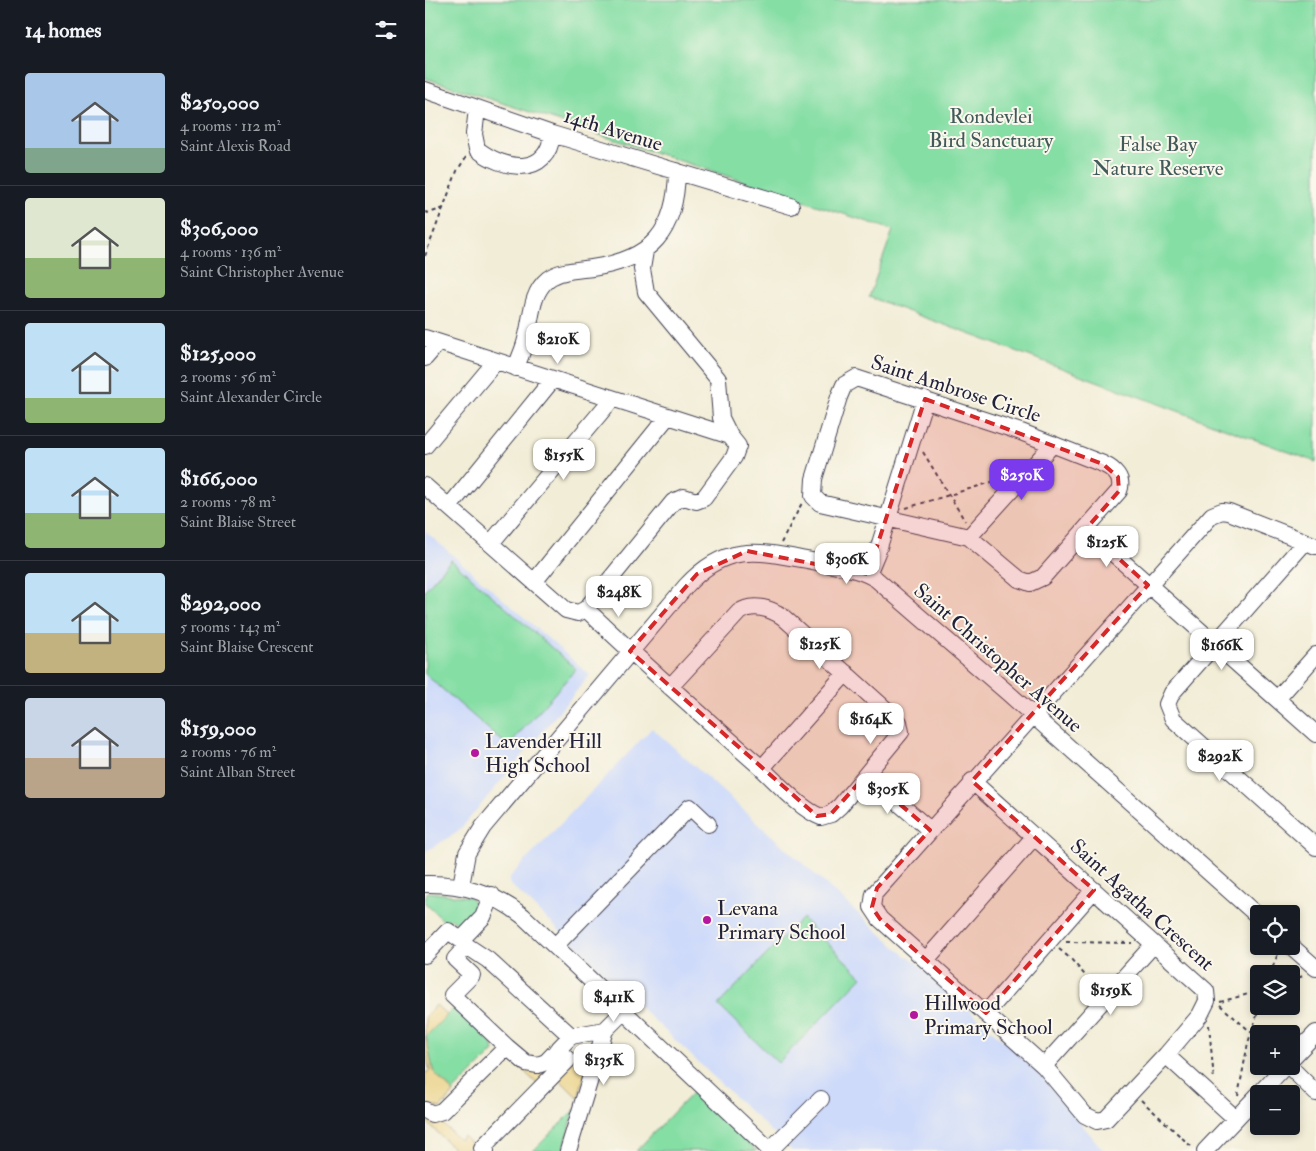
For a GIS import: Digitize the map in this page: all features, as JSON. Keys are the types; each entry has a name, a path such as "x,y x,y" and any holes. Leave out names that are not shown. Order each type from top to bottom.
{"street":[{"name":"14th Avenue","path":"425,90 552,134 791,206"},
{"path":"477,109 475,143 477,148 492,158 517,165 530,166 539,162 547,152 552,134"},
{"path":"516,368 526,342 534,302 543,285 557,274 615,263 645,251 660,238 667,226 677,193 677,171"},
{"path":"425,486 569,612 578,613 585,609 673,502 684,497 696,501 704,498 737,452 736,443 730,436 721,418 718,378 646,292 642,269 645,251"},
{"path":"425,358 431,340 730,436"},
{"path":"425,446 496,361"},
{"name":"Saint Ambrose Circle","path":"856,378 866,379 925,399 1053,444 1109,467 1115,471 1120,481 1119,491 1043,577 1030,583 1019,579 971,535 890,514 820,503 813,496 812,488 844,385 856,378"},
{"path":"449,507 553,379"},
{"path":"491,543 613,399"},
{"path":"868,574 890,514 925,399"},
{"path":"534,582 668,416"},
{"path":"971,535 1053,444"},
{"path":"866,775 930,830 1206,520 1216,513 1229,512 1311,544 1215,644 1172,693 1167,704 1169,713 1316,847"},
{"path":"1086,529 1316,734"},
{"name":"Saint Christopher Avenue","path":"461,886 467,853 476,836 630,651 704,569 727,557 747,551 777,555 868,574 1033,715 1250,909"},
{"path":"585,609 630,651 670,687 761,768 811,811 821,817 831,814 840,806 899,736 901,727 893,716 846,673 775,612 750,607 731,620 670,687"},
{"path":"1277,699 1316,655"},
{"path":"761,768 846,673"},
{"name":"Saint Agatha Crescent","path":"930,830 877,888 871,901 874,912 879,919 1044,1066 1091,1120 1106,1119 1166,1055 1200,1015 1207,1001 1206,991 972,781"},
{"path":"555,946 690,807 708,824"},
{"path":"926,960 1034,837"},
{"path":"425,884 461,886 492,895 523,916 770,1151 821,1099"},
{"path":"986,1013 1094,890"},
{"path":"492,895 483,917 455,958 472,974 453,995 520,1059 531,1065 546,1062 571,1036 605,1030"},
{"path":"425,955 448,931 488,960 571,1036"},
{"path":"1044,1066 1154,944"},
{"path":"1300,954 1316,968"},
{"path":"568,1151 605,1030 624,1011"},
{"path":"1300,1050 1316,1033"},
{"path":"425,1110 432,1114 442,1111 507,1047"},
{"path":"485,1151 482,1148 567,1060 557,1050"},
{"path":"1166,1055 1235,1118"},
{"path":"1267,1085 1277,1075"},
{"path":"1298,1075 1316,1093"},
{"path":"1205,1151 1250,1103"}],"path":[{"path":"425,256 437,222 445,208 457,172 475,143"},
{"path":"425,212 429,213 445,208"},
{"path":"913,437 951,495 971,535"},
{"path":"890,514 1017,474 1023,476"},
{"path":"777,555 801,503 812,488"},
{"path":"1049,942 1154,944"},
{"path":"1049,942 1071,959 1106,998"},
{"path":"1250,993 1217,1002 1250,1031"},
{"path":"1200,1015 1209,1022 1215,1100"},
{"path":"1235,1118 1239,1086 1250,1041"},
{"path":"1132,1092 1196,1151"}],"highlighted area":[{"path":"925,399 1103,464 1118,477 1119,491 1086,529 1148,585 972,781 1094,890 986,1013 880,919 872,907 877,888 930,830 866,775 831,814 817,816 630,651 697,574 747,551 868,574"}],"shaded area":[{"name":"Lavender Hill High School","path":"425,531 590,675 458,832 425,852"},
{"name":"Levana Primary School","path":"652,728 1038,1072 1104,1151 792,1151 509,883 509,878"}],"green space":[{"name":"False Bay Nature Reserve","path":"425,0 1316,0 1316,462 869,297 893,230 425,78"},
{"path":"451,560 576,669 508,746 425,674 425,590"},
{"path":"427,892 469,897 473,900 477,911 462,927 451,918 446,923 425,903"},
{"path":"802,918 862,977 778,1063 718,1005"},
{"path":"453,1009 459,1010 492,1043 494,1051 453,1092 433,1071 426,1036"},
{"path":"694,1091 757,1151 636,1151"},
{"path":"575,1109 563,1151 533,1151"}],"sand":[{"path":"436,1005 447,1015 426,1036 433,1071 454,1093 440,1108 425,1104 425,1073 430,1071 425,1050 425,1017"},
{"path":"583,1041 593,1046 578,1098 556,1076 543,1090 512,1059 558,1075 582,1050 576,1044"},
{"path":"425,1115 444,1117 444,1125 459,1140 463,1136 471,1144 464,1151 456,1151 425,1120"}],"place":[{"name":"Lavender Hill High School","path":"475,753"},
{"name":"Levana Primary School","path":"707,920"},
{"name":"Hillwood Primary School","path":"914,1015"}],"park label":[{"name":"Rondevlei Bird Sanctuary","path":"991,128"}]}
